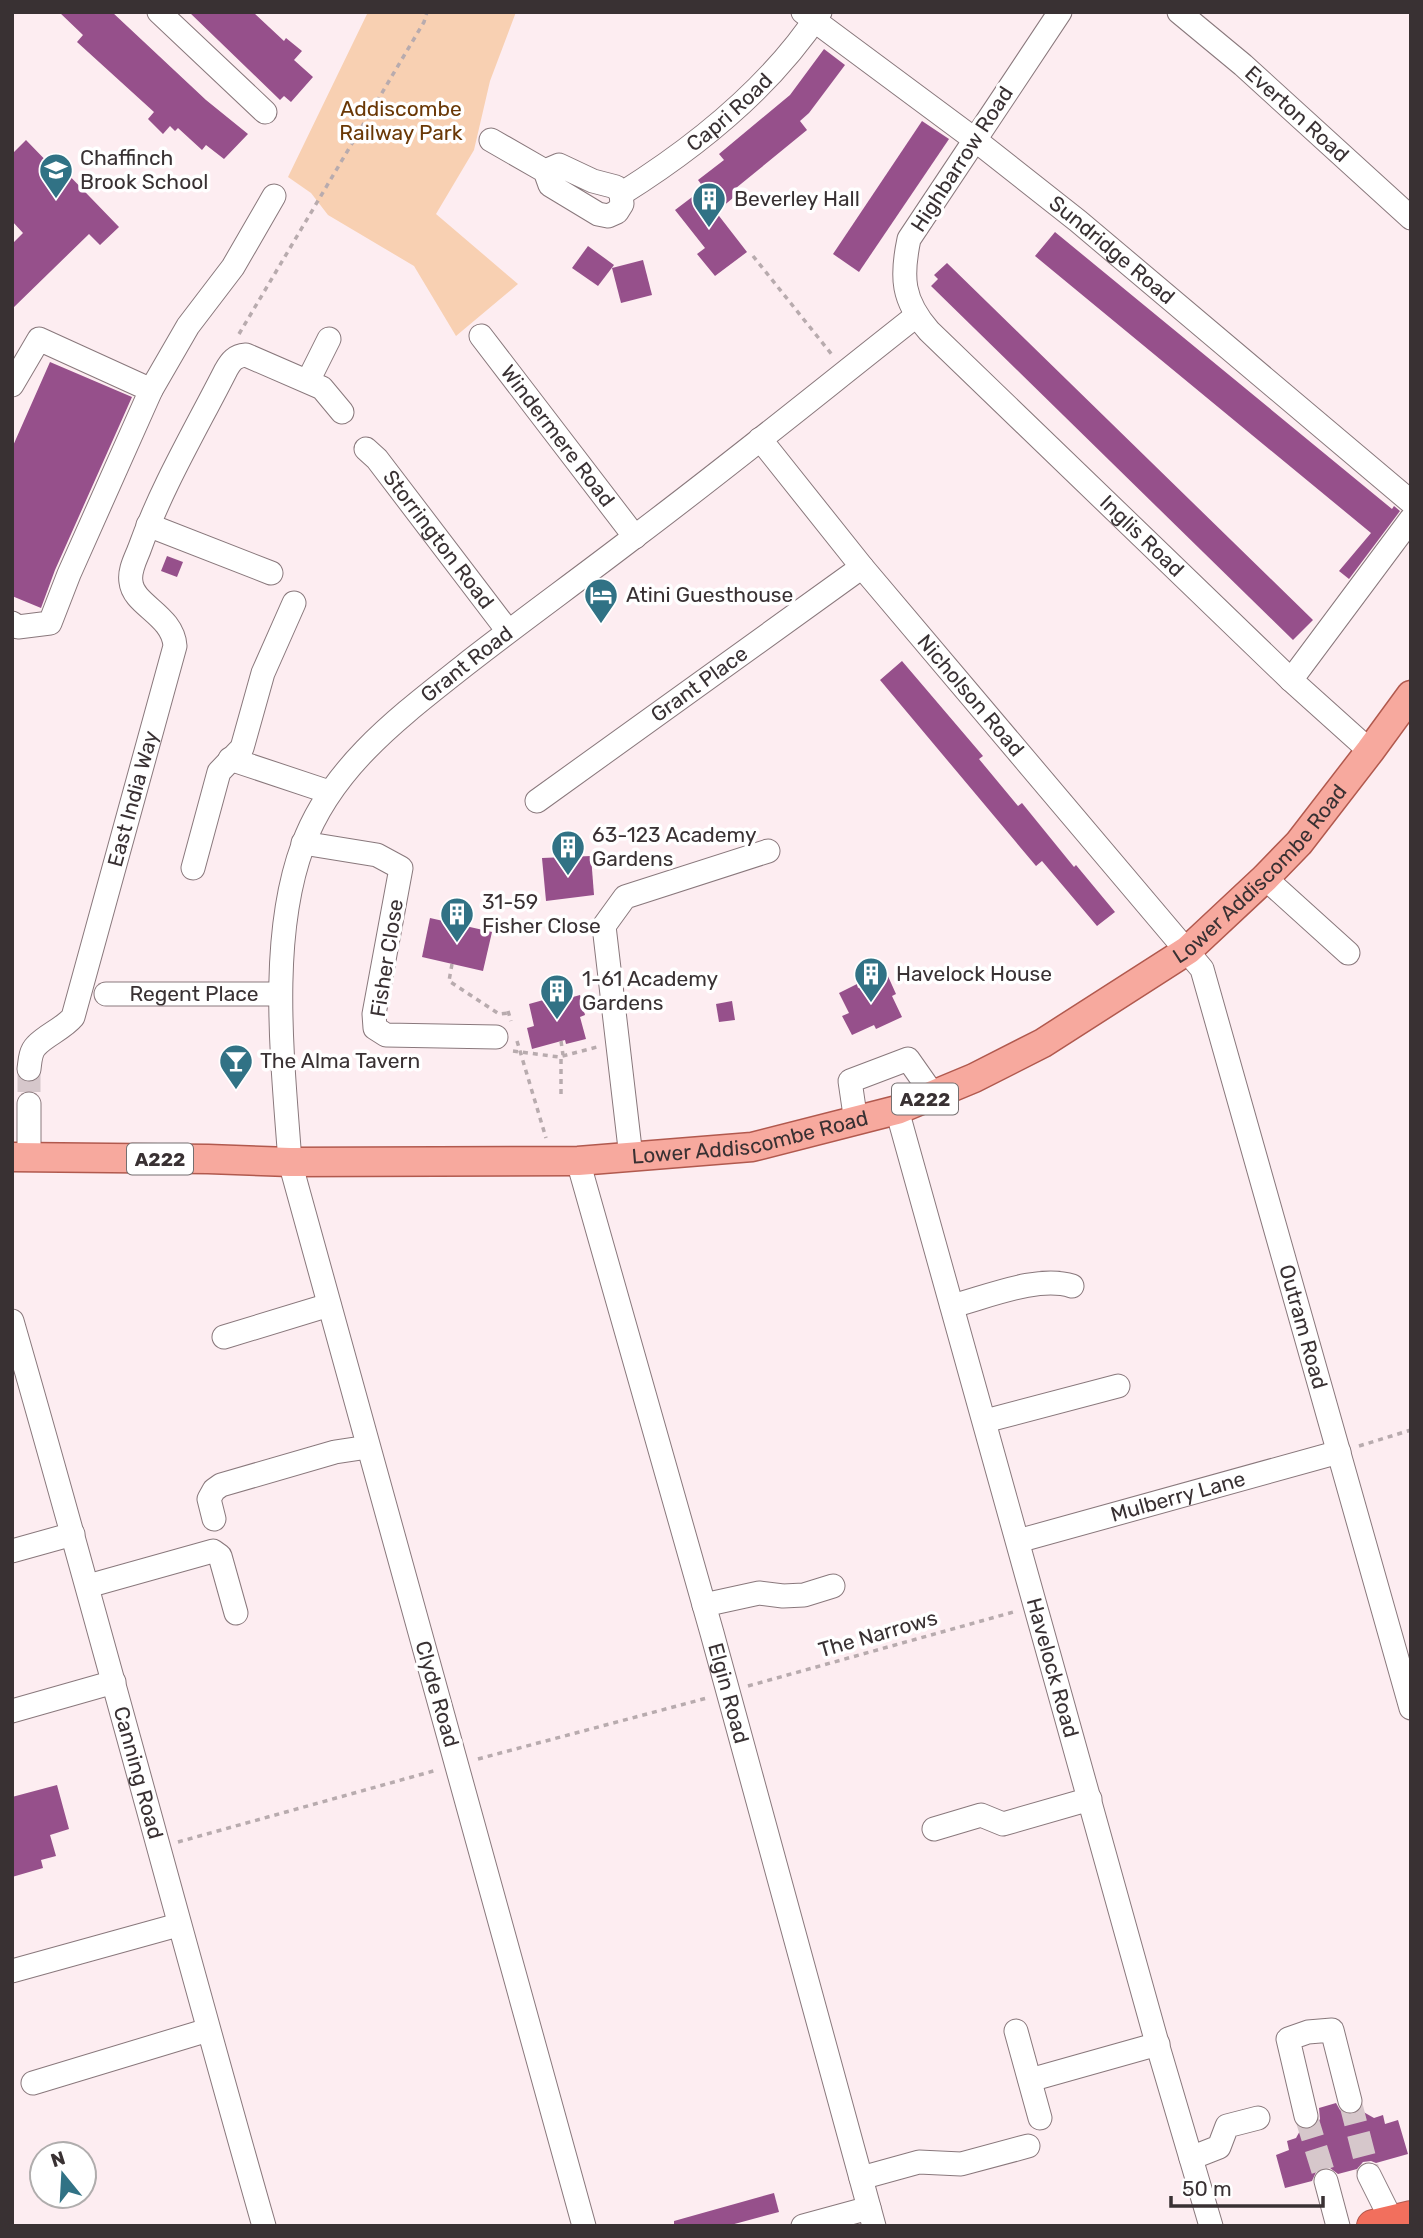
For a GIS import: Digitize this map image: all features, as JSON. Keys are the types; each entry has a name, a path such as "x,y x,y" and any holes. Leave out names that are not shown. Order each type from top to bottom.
{"main road":[{"name":"Lower Addiscombe Road","path":"21,1158 290,1162 631,1157 752,1147 897,1110 974,1078 1043,1043 1188,950 1299,843 1411,695"}],"street":[{"path":"159,12 265,112"},
{"name":"Highbarrow Road","path":"916,316 904,282 904,260 909,239 1060,12"},
{"name":"Everton Road","path":"1179,12 1243,65 1411,218"},
{"name":"Sundridge Road","path":"812,15 1078,221 1411,502"},
{"name":"Capri Road","path":"621,194 661,169 760,87 812,15"},
{"name":"Capri Road","path":"491,140 545,170 550,185 598,214 608,216 617,212 622,204 621,194 616,187 593,181 559,165 545,170"},
{"path":"580,203 593,181"},
{"path":"14,629 50,623 151,390 188,326 233,267 274,196"},
{"name":"Grant Road","path":"290,1162 280,994 284,933 293,875 303,843 329,792 353,762 409,710 916,316"},
{"name":"Inglis Road","path":"916,316 1291,680 1370,751"},
{"name":"Windermere Road","path":"481,336 635,537"},
{"path":"308,381 329,339"},
{"path":"12,385 39,340 151,390"},
{"path":"237,356 246,355 322,388 342,412"},
{"name":"East India Way","path":"29,1069 36,1046 74,1017 175,646 174,634 131,584 131,571 148,525 226,370 237,356"},
{"name":"Nicholson Road","path":"760,439 862,567 1188,950"},
{"name":"Storrington Road","path":"366,449 377,459 508,631"},
{"path":"1291,680 1411,519"},
{"path":"148,525 271,573"},
{"name":"Grant Place","path":"537,801 862,567"},
{"path":"193,868 219,772 242,748 263,673 294,603"},
{"path":"230,759 329,792"},
{"name":"Fisher Close","path":"303,843 376,855 401,868 374,1014 375,1028 386,1035 509,1035"},
{"path":"631,1157 604,926 625,897 768,851"},
{"path":"1265,878 1348,953"},
{"name":"Outram Road","path":"1188,950 1202,969 1407,1682 1411,1708"},
{"name":"Regent Place","path":"106,994 280,994"},
{"path":"856,1122 850,1081 908,1059 934,1096"},
{"path":"21,1158 29,1104"},
{"name":"Havelock Road","path":"897,1110 1158,2044 1212,2226"},
{"name":"Elgin Road","path":"565,1160 704,1605 871,2217"},
{"name":"Clyde Road","path":"290,1162 584,2226"},
{"path":"952,1306 1036,1283 1072,1286"},
{"path":"224,1337 329,1305"},
{"name":"Canning Road","path":"12,1321 74,1534 178,1925 264,2226"},
{"path":"985,1421 1118,1385"},
{"path":"214,1519 209,1499 220,1485 335,1452 368,1447"},
{"name":"Mulberry Lane","path":"1018,1541 1339,1452"},
{"path":"12,1551 74,1534"},
{"path":"88,1586 208,1550 220,1556 236,1613"},
{"path":"704,1605 759,1593 804,1595 833,1587"},
{"path":"12,1711 114,1682"},
{"path":"934,1829 981,1815 1003,1824 1090,1799"},
{"path":"12,1971 178,1925"},
{"path":"33,2083 208,2030"},
{"path":"1307,2116 1288,2039 1308,2032 1332,2030 1350,2101"},
{"path":"1016,2031 1040,2119"},
{"path":"1030,2080 1158,2044"},
{"path":"1191,2158 1219,2147 1227,2126 1258,2118"},
{"path":"861,2178 919,2162 961,2164 1028,2146"},
{"path":"1368,2175 1388,2223"},
{"path":"1326,2181 1338,2226"},
{"path":"803,2226 871,2217"}],"path":[{"path":"237,356 238,336 424,22 427,12"},
{"path":"753,256 846,372"},
{"path":"452,964 449,981 499,1014 509,1012 509,1035 521,1053 565,1160"},
{"path":"561,1041 561,1094"},
{"path":"521,1053 562,1056 617,1042"},
{"path":"1339,1452 1411,1430"},
{"name":"The Narrows","path":"728,1692 1036,1605"}],"green space":[{"name":"Addiscombe Railway Park","path":"368,12 516,12 490,81 474,150 436,214 518,284 456,336 414,266 328,215 311,193 288,177"}],"building":[{"path":"59,12 112,12 206,100 248,134 224,159 206,145 202,150 178,128 175,131 170,126 163,134 148,119 154,112 77,42 83,35"},
{"path":"189,12 253,12 284,41 286,38 302,51 294,60 313,77 291,102 284,96 280,100"},
{"path":"824,49 845,65 800,121 807,130 736,188 739,193 716,212 747,252 715,276 697,254 705,248 675,210 704,188 698,180 724,160 719,154 790,95"},
{"path":"922,121 949,139 859,272 833,254"},
{"name":"Chaffinch Brook School","path":"26,140 56,171 60,166 119,227 100,245 89,234 12,309 12,244 23,233 12,221 12,154"},
{"path":"1055,232 1392,509 1394,506 1400,511 1349,579 1339,571 1371,533 1035,256"},
{"path":"588,246 614,265 598,286 572,268"},
{"path":"643,260 652,295 621,303 612,268"},
{"path":"947,263 1313,620 1293,640 931,286 938,279 934,275"},
{"path":"50,362 132,397 55,570 41,608 12,596 12,448"},
{"path":"167,556 183,562 177,577 161,571"},
{"path":"902,661 983,756 979,759 1018,806 1022,803 1115,912 1097,926 1042,861 1036,866 880,680"},
{"name":"63-123 Academy Gardens","path":"591,856 594,895 546,901 542,858"},
{"name":"31-59 Fisher Close","path":"430,918 492,932 483,971 422,957"},
{"name":"Havelock House","path":"887,974 896,994 892,996 902,1017 876,1029 874,1025 852,1035 842,1016 849,1013 839,993 857,984 858,988"},
{"name":"1-61 Academy Gardens","path":"580,995 585,1015 580,1017 586,1039 566,1044 565,1040 532,1049 527,1028 534,1026 529,1004 547,999 548,1004"},
{"path":"732,1001 735,1020 719,1022 716,1004"},
{"path":"57,1785 69,1829 50,1835 56,1856 41,1860 43,1868 12,1877 12,1797"},
{"path":"1336,2103 1347,2115 1360,2110 1374,2118 1383,2115 1385,2124 1398,2120 1408,2154 1376,2163 1363,2162 1357,2169 1338,2174 1330,2168 1322,2168 1316,2172 1312,2181 1285,2188 1276,2155 1289,2150 1287,2141 1296,2138 1301,2129 1309,2130 1316,2126 1320,2119 1319,2108"},
{"path":"774,2193 779,2212 727,2226 674,2226 674,2221"}],"tunnel":[{"path":"29,1069 29,1104"},
{"path":"1350,2101 1369,2175"},
{"path":"1306,2116 1326,2181"}],"place":[{"name":"Chaffinch Brook School","path":"56,200"},
{"name":"Beverley Hall","path":"709,229"},
{"name":"Atini Guesthouse","path":"601,625"},
{"name":"63-123 Academy Gardens","path":"568,877"},
{"name":"31-59 Fisher Close","path":"457,944"},
{"name":"Havelock House","path":"871,1004"},
{"name":"1-61 Academy Gardens","path":"557,1021"},
{"name":"The Alma Tavern","path":"236,1091"}]}
